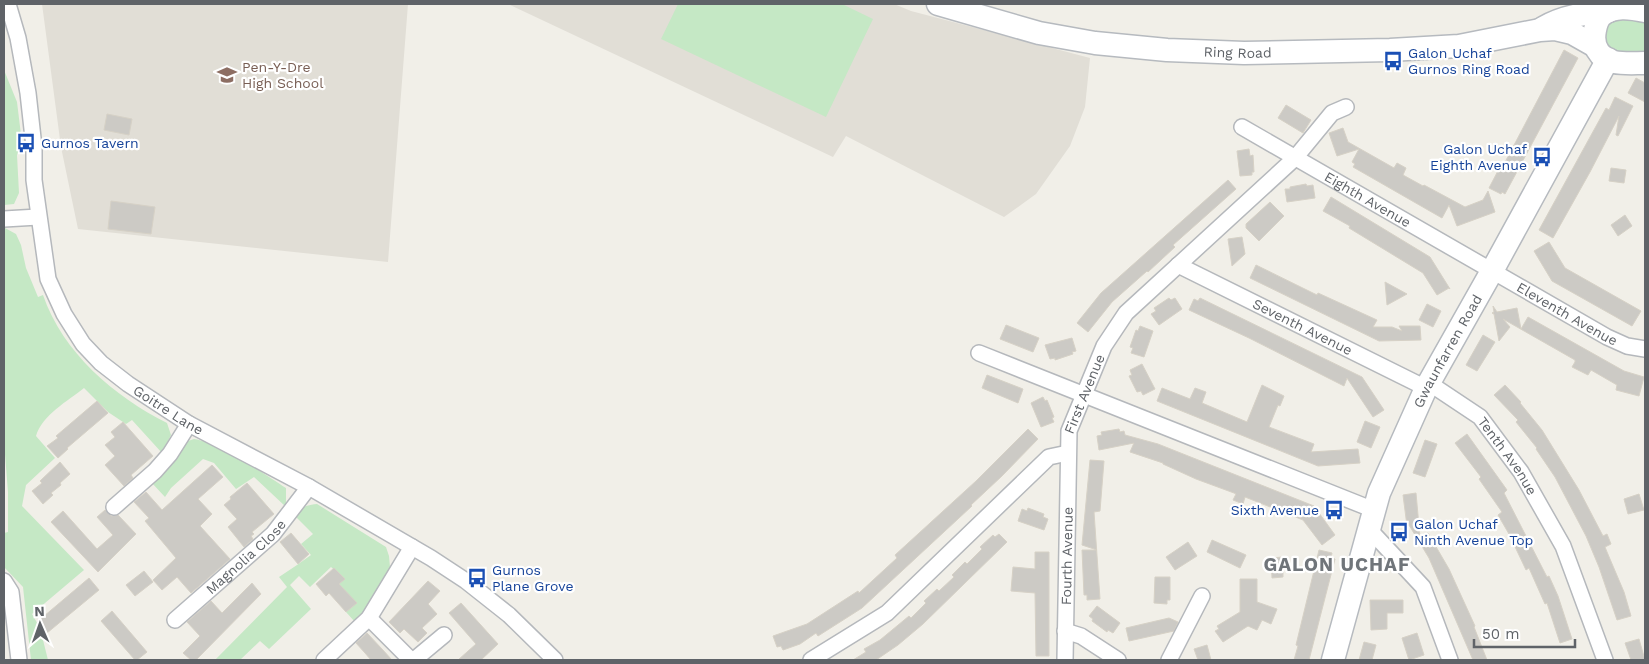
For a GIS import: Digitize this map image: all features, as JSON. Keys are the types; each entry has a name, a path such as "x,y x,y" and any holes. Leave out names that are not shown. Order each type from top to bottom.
{"street":[{"name":"Goitre Lane","path":"8,4 18,38 28,94 34,147 34,180 48,279 64,314 83,344 101,363 128,384 189,424 309,487 466,581 509,615 556,660"},
{"name":"Ring Road","path":"938,4 1038,33 1095,43 1167,50 1244,53 1390,50 1459,46 1540,30 1555,29 1572,33 1584,39 1601,53"},
{"name":"Ring Road","path":"1540,30 1553,22 1590,13 1620,8 1637,8"},
{"path":"1609,11 1600,16 1596,23 1593,40 1601,53 1621,63 1645,63"},
{"name":"Gwaunfarren Road","path":"1333,660 1379,493 1428,385 1492,271 1601,53"},
{"name":"First Avenue","path":"811,660 887,613 1049,457 1068,453 1068,431 1083,394 1104,346 1126,313 1295,158 1332,113 1346,107"},
{"name":"Eighth Avenue","path":"1242,127 1492,271"},
{"path":"4,219 38,217"},
{"name":"Seventh Avenue","path":"1178,265 1428,385"},
{"name":"Eleventh Avenue","path":"1492,271 1607,337 1628,346 1645,349"},
{"path":"979,353 1083,394 1371,519 1422,587 1450,660"},
{"name":"Tenth Avenue","path":"1428,385 1480,418 1520,472 1564,546 1606,660"},
{"path":"114,507 155,471 170,454 189,424"},
{"name":"Fourth Avenue","path":"1065,660 1068,453"},
{"name":"Magnolia Close","path":"175,620 273,534 309,487"},
{"path":"324,660 369,618 412,547"},
{"path":"4,581 11,592 19,660"},
{"path":"1169,660 1202,596"},
{"path":"369,618 413,660 444,635"},
{"path":"1065,631 1081,636 1118,660"}],"shaded area":[{"name":"Pen-Y-Dre High School","path":"42,4 408,4 388,262 78,229 61,147"},
{"path":"508,4 894,4 911,11 1090,58 1085,107 1070,146 1036,194 1004,217 846,136 833,157"}],"green space":[{"path":"678,4 842,4 873,19 826,117 661,39"},
{"path":"1625,17 1645,21 1645,54 1619,52 1607,46 1604,38 1605,29 1615,19"},
{"path":"4,70 17,102 22,143 17,155 19,193 14,204 4,205"},
{"path":"5,228 16,234 21,245 26,268 38,297 43,295 63,336 77,354 93,371 128,400 167,423 171,435 162,453 132,420 126,424 108,412 84,388 56,409 39,428 36,436 55,458 26,485 22,506 84,570 32,614 40,628 48,660 31,660 23,587 4,567 4,533 8,532 8,492 4,442"},
{"path":"194,439 228,452 286,488 286,507 254,477 236,489 214,463 203,459 171,488 165,497 151,482 185,442"},
{"path":"317,504 386,547 390,567 363,616 355,622 346,612 356,603 339,584 344,579 331,567 310,587 299,576 290,585 311,609 269,649 260,641 240,660 215,660 287,587 279,577 311,555 301,544 313,534 295,516 304,507"}],"building":[{"path":"1564,50 1578,58 1505,194 1502,192 1501,194 1489,188 1501,165 1503,166"},
{"path":"1636,78 1645,83 1645,102 1628,93"},
{"path":"1615,97 1633,106 1618,136 1616,135 1619,116 1553,238 1539,230 1606,108 1609,110"},
{"path":"1286,105 1311,120 1303,133 1278,118"},
{"path":"107,114 132,119 129,135 104,130"},
{"path":"1343,128 1348,142 1394,168 1397,163 1406,168 1403,175 1465,207 1483,200 1488,191 1495,212 1457,226 1449,205 1442,218 1353,167 1355,164 1352,162 1359,149 1337,156 1329,133"},
{"path":"1249,149 1250,156 1253,155 1254,172 1252,172 1252,175 1240,176 1237,151"},
{"path":"1611,168 1626,170 1624,183 1609,181"},
{"path":"1228,180 1236,189 1173,245 1175,247 1148,272 1112,302 1088,332 1077,323 1101,293"},
{"path":"1306,184 1307,186 1313,185 1315,198 1287,202 1285,189"},
{"path":"1331,197 1430,257 1450,289 1437,295 1423,273 1323,211"},
{"path":"111,201 155,207 151,234 108,229"},
{"path":"1270,202 1284,216 1259,241 1246,228 1246,224"},
{"path":"1625,215 1632,226 1618,236 1611,225"},
{"path":"1242,237 1245,254 1232,266 1228,239"},
{"path":"1549,242 1565,268 1641,311 1632,326 1552,281 1534,251"},
{"path":"1256,265 1317,295 1318,293 1377,320 1373,327 1392,327 1402,331 1399,326 1420,326 1421,340 1379,341 1250,278"},
{"path":"1385,282 1407,294 1387,305"},
{"path":"1169,298 1171,300 1175,298 1182,309 1159,325 1151,314 1156,311 1154,308"},
{"path":"1200,298 1362,377 1384,410 1373,417 1347,378 1344,386 1189,310 1194,299 1198,301"},
{"path":"1427,304 1441,311 1433,327 1419,320"},
{"path":"1493,306 1497,312 1517,308 1521,329 1528,317 1624,371 1644,377 1639,396 1616,390 1617,385 1591,370 1588,375 1572,367 1575,360 1503,319 1510,327 1499,341 1494,314 1492,313 1494,312"},
{"path":"1006,325 1039,338 1033,352 1000,339"},
{"path":"1140,326 1153,331 1144,357 1131,353 1133,348 1130,347 1136,330 1138,331"},
{"path":"1483,335 1495,342 1477,371 1466,365"},
{"path":"1072,338 1076,351 1072,352 1073,354 1055,360 1055,358 1050,359 1045,345"},
{"path":"1142,364 1155,389 1143,395 1141,391 1137,392 1129,376 1132,375 1130,370"},
{"path":"987,375 1023,389 1018,403 982,388"},
{"path":"1262,385 1284,396 1269,427 1314,444 1311,452 1358,449 1360,463 1318,466 1157,401 1162,388 1190,399 1195,388 1206,392 1202,403 1247,422"},
{"path":"1505,385 1521,402 1542,430 1579,490 1603,536 1607,534 1611,544 1605,547 1624,592 1631,616 1617,620 1586,536 1555,477 1537,448 1516,422 1518,420 1494,395"},
{"path":"1043,397 1045,401 1047,400 1054,417 1052,418 1054,422 1041,427 1031,403"},
{"path":"97,401 108,413 58,458 47,446"},
{"path":"1365,421 1380,427 1371,448 1357,442"},
{"path":"123,422 153,456 131,475 133,478 124,486 105,465 115,456 105,445 115,437 111,432"},
{"path":"1028,429 1038,439 972,506 862,608 818,636 816,633 800,644 783,650 781,646 777,647 773,636 807,624 858,591 859,593 897,558 895,555 976,481"},
{"path":"1119,429 1120,432 1124,431 1125,435 1158,444 1314,506 1335,535 1322,545 1303,520 1245,497 1243,504 1233,500 1236,494 1234,493 1196,479 1163,463 1130,452 1134,443 1099,450 1097,436 1102,435 1101,432"},
{"path":"1467,434 1507,490 1504,493 1558,596 1572,639 1560,643 1547,603 1545,604 1529,568 1526,570 1498,515 1502,512 1479,479 1481,477 1455,443"},
{"path":"1425,440 1437,444 1425,477 1413,473"},
{"path":"1090,460 1104,461 1100,511 1094,512 1097,550 1082,545"},
{"path":"60,462 70,474 43,504 32,491 42,483 40,481"},
{"path":"212,465 223,477 198,499 212,514 200,526 230,559 191,593 177,577 162,590 153,580 176,558 145,521 149,518 134,502 146,492 162,510"},
{"path":"247,483 274,514 252,532 254,534 251,536 253,539 244,547 228,527 237,519 224,505 231,499 230,497"},
{"path":"1416,493 1420,537 1428,533 1449,569 1475,626 1487,660 1473,660 1429,558 1409,525 1407,526 1403,495"},
{"path":"1639,494 1644,510 1628,514 1624,499"},
{"path":"1028,508 1044,514 1043,517 1048,519 1044,530 1018,521 1022,509 1027,511"},
{"path":"105,510 111,516 118,515 136,534 98,572 51,522 63,511 97,549 113,535 97,517"},
{"path":"291,533 309,554 298,564 280,542"},
{"path":"999,534 1007,542 923,624 876,660 853,660 866,652 864,649 880,640 909,616 911,618 926,603 924,601 937,589 939,591 954,577 952,575 965,562 967,564 982,549 980,547 993,535 995,537"},
{"path":"1212,540 1246,555 1240,568 1207,552"},
{"path":"1188,542 1197,556 1175,570 1166,557"},
{"path":"1082,550 1097,550 1100,599 1087,600 1087,595 1084,595"},
{"path":"1319,550 1332,553 1331,558 1335,559 1309,660 1294,660 1298,646 1296,645"},
{"path":"1035,552 1049,552 1049,656 1036,656 1035,593 1011,591 1013,567 1035,569"},
{"path":"1283,557 1283,577 1272,578 1271,558"},
{"path":"334,568 345,579 339,584 357,603 346,612 329,593 326,596 316,584"},
{"path":"144,571 153,582 135,596 126,585"},
{"path":"1155,577 1170,577 1170,600 1167,600 1167,604 1154,603"},
{"path":"89,578 99,590 47,633 37,622"},
{"path":"1240,579 1257,579 1257,602 1277,609 1271,624 1262,620 1257,630 1248,626 1223,642 1215,631 1219,629 1217,626 1240,612"},
{"path":"428,581 440,591 428,604 437,614 422,628 427,633 418,642 404,629 400,633 389,622"},
{"path":"252,583 261,594 196,660 191,660 183,653 200,636 187,622 211,601 222,613"},
{"path":"1370,600 1403,600 1403,613 1387,613 1387,629 1371,630"},
{"path":"461,603 498,644 481,660 458,660 476,644 449,613"},
{"path":"1097,606 1120,623 1113,633 1108,630 1107,632 1092,621 1093,619 1089,616"},
{"path":"112,611 147,652 137,660 101,621"},
{"path":"1169,618 1178,622 1174,631 1129,641 1126,628"},
{"path":"367,633 392,660 371,660 356,643"},
{"path":"1417,633 1424,655 1409,660 1402,638"},
{"path":"1639,639 1645,660 1631,660 1625,643"},
{"path":"1364,642 1376,645 1372,660 1359,660"},
{"path":"1207,645 1211,660 1198,660 1194,649"}],"place":[{"name":"Galon Uchaf Gurnos Ring Road","path":"1393,61"},
{"name":"Pen-Y-Dre High School","path":"227,75"},
{"name":"Gurnos Tavern","path":"26,143"},
{"name":"Galon Uchaf Eighth Avenue","path":"1542,157"},
{"name":"Sixth Avenue","path":"1334,510"},
{"name":"Galon Uchaf Ninth Avenue Top","path":"1399,532"},
{"name":"Gurnos Plane Grove","path":"477,578"}],"district":[{"name":"GALON UCHAF","path":"1337,564"}]}
